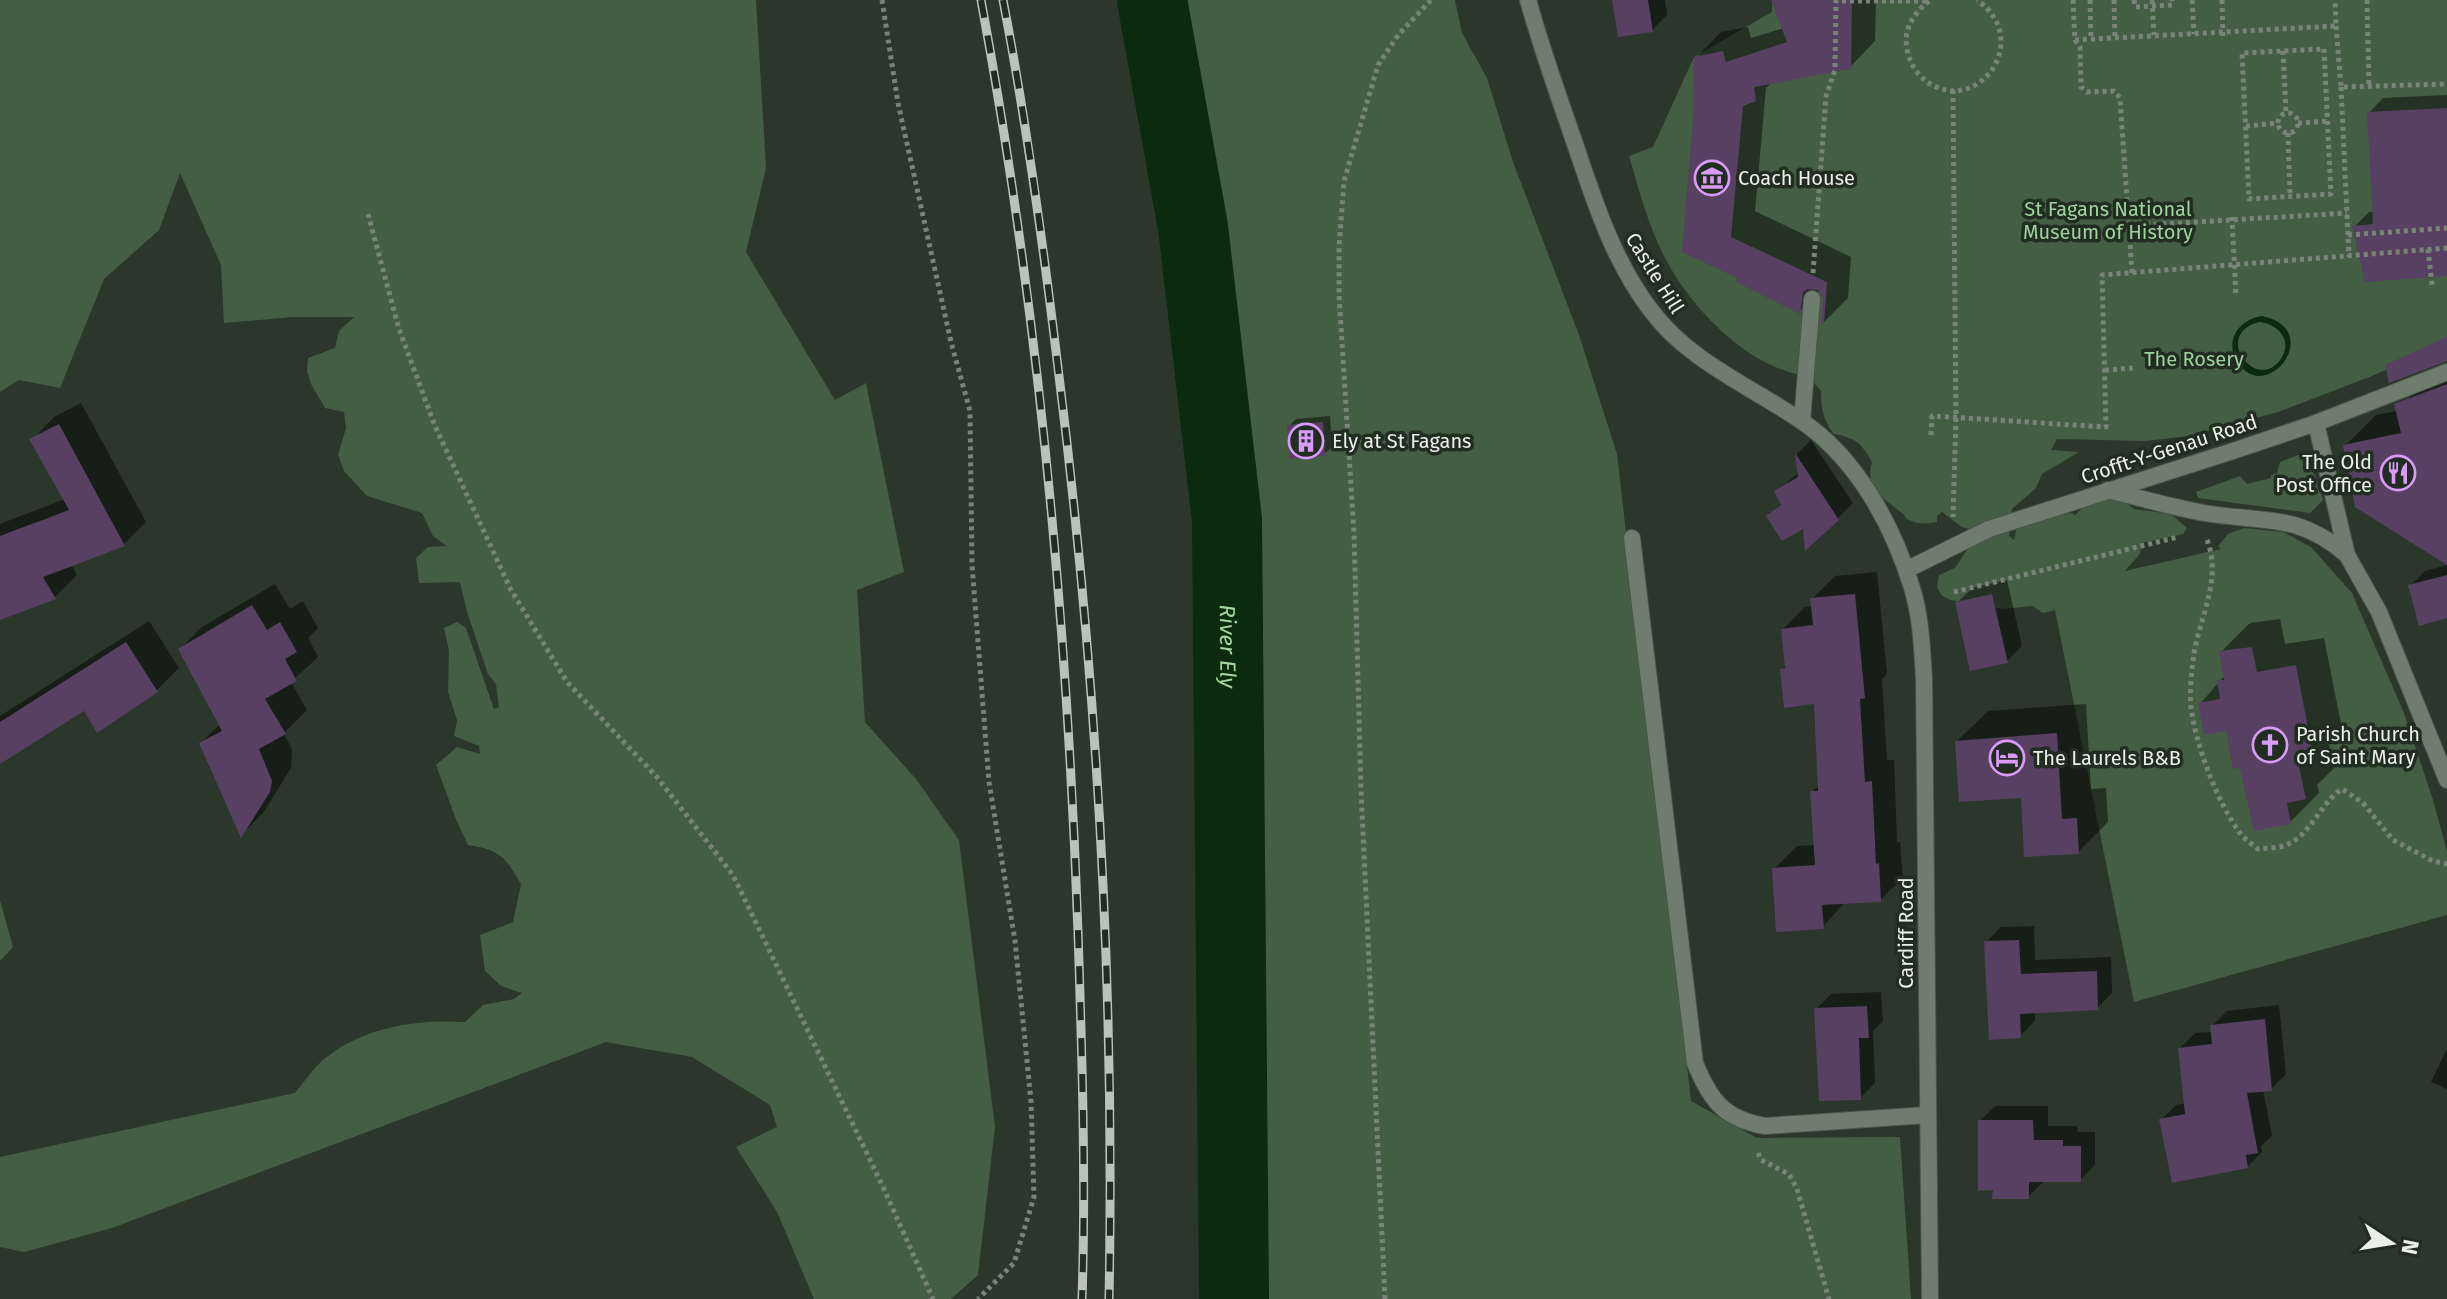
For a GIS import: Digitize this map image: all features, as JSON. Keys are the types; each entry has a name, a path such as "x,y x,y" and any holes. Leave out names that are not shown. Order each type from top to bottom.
{"street":[{"name":"Castle Hill","path":"1528,0 1594,201 1612,244 1648,307 1673,337 1690,350 1820,434 1852,467 1879,510 1906,570"},
{"path":"1802,421 1812,299"},
{"name":"Crofft-Y-Genau Road","path":"1906,570 1989,529 2316,423 2447,372"},
{"path":"2316,423 2347,555 2379,612 2447,780"},
{"path":"2108,490 2211,514 2278,519 2305,527 2329,539 2347,555"},
{"path":"1632,538 1695,1063 1707,1093 1725,1111 1744,1122 1755,1124 1786,1125 1927,1115"},
{"name":"Cardiff Road","path":"1906,570 1918,614 1924,678 1930,1299"}],"path":[{"path":"882,0 898,103 951,342 970,411 972,565 989,782 1015,941 1031,1101 1034,1197 1014,1263 978,1299"},
{"path":"1385,1299 1361,790 1354,533 1339,295 1339,247 1344,181 1378,65 1399,34 1431,0"},
{"path":"1930,0 1912,18 1906,49 1909,60 1924,80 1934,86 1953,90 1971,87 1984,79 2000,56 1999,28 1987,8 1977,0"},
{"path":"1812,299 1826,96 1835,70 1836,1 1930,0"},
{"path":"2073,0 2075,40 2080,47 2081,87 2087,92 2114,91 2120,98 2132,273"},
{"path":"2090,0 2091,39"},
{"path":"2114,0 2115,37"},
{"path":"2134,0 2135,7 2153,3 2172,5 2172,0"},
{"path":"2192,0 2194,34"},
{"path":"2222,0 2223,36"},
{"path":"2335,0 2349,257"},
{"path":"2367,0 2369,86"},
{"path":"2153,3 2154,35"},
{"path":"2075,40 2154,35 2223,36 2336,26"},
{"path":"2324,49 2331,194 2249,199 2242,53 2283,51 2324,49"},
{"path":"2283,51 2286,113"},
{"path":"2341,87 2447,84"},
{"path":"2428,85 2428,94"},
{"path":"1953,90 1956,418 1953,518"},
{"path":"2286,113 2296,117 2298,123 2294,131 2288,133 2282,132 2278,123 2286,113"},
{"path":"2298,123 2328,121"},
{"path":"2246,126 2278,123"},
{"path":"2288,133 2290,196"},
{"path":"2130,226 2347,213"},
{"path":"368,214 399,329 435,426 511,590 567,682 656,776 733,875 870,1159 933,1299"},
{"path":"2232,218 2236,296"},
{"path":"2348,235 2447,228"},
{"path":"1931,435 1932,416 2106,427 2102,275 2447,248"},
{"path":"2428,249 2432,285"},
{"path":"2105,370 2133,368"},
{"path":"1954,592 2190,535"},
{"path":"2212,550 2214,577 2194,655 2191,711 2195,732 2219,795 2240,834 2258,849 2285,846 2304,833 2331,796 2342,789 2363,803 2393,840 2433,861 2447,864"},
{"path":"2191,711 2200,719"},
{"path":"1755,1124 1756,1148 1761,1160 1789,1174 1797,1189 1829,1299"}],"green space":[{"path":"0,0 756,0 766,168 746,252 835,400 866,383 904,572 857,590 865,722 916,779 959,840 995,1127 978,1275 951,1299 814,1299 777,1212 736,1147 777,1127 770,1105 692,1057 606,1042 112,1228 24,1252 0,1247 0,1157 295,1093 323,1060 355,1040 409,1024 465,1022 483,1005 514,999 522,993 501,986 485,971 480,935 513,922 521,884 501,856 488,849 468,845 436,765 457,747 480,754 479,746 454,736 457,720 448,692 449,651 444,628 457,622 466,628 494,709 499,707 496,684 488,674 460,582 419,583 416,558 428,547 447,546 433,536 422,513 367,496 344,471 338,455 346,428 344,412 325,408 307,371 308,358 335,348 339,331 354,317 293,317 224,323 221,265 180,173 159,230 104,279 60,388 19,380 0,392"},
{"path":"1181,0 1455,0 1462,33 1487,78 1513,162 1579,335 1617,454 1691,1101 1757,1138 1900,1137 1911,1299 1253,1299 1264,744 1254,509 1247,428 1232,382 1224,246 1212,220 1206,151"},
{"name":"St Fagans National Museum of History","path":"1772,0 2447,0 2447,343 2278,412 2189,436 2145,441 2057,439 2051,450 2079,452 2042,474 2036,488 2012,509 2009,536 2014,540 2016,530 2036,516 2060,511 2075,515 2091,500 2103,496 2134,509 2171,514 2187,528 2183,534 2141,543 2140,554 2125,571 2221,549 2218,546 2228,534 2244,528 2283,532 2311,547 2352,593 2404,713 2447,851 2447,915 2134,1002 2055,610 2043,613 2032,606 2003,609 1942,596 1937,587 1939,575 1955,568 1973,541 1975,531 1962,527 1942,512 1937,516 1937,522 1915,522 1883,498 1871,480 1872,462 1865,450 1858,442 1834,434 1827,424 1821,391 1812,381 1812,376 1789,372 1767,363 1725,334 1706,316 1675,276 1649,220 1629,156 1653,147 1694,57 1772,12"},
{"path":"2298,455 2314,474 2323,500 2310,513 2198,498 2196,492 2240,476 2247,484 2271,478 2277,473 2280,462"},
{"path":"0,900 13,947 0,961"}],"shaded area":[{"path":"2262,316 2281,324 2289,336 2290,349 2284,361 2274,371 2262,376 2249,373 2237,361 2232,346 2236,332 2254,318","holes":["2259,322 2281,333 2285,350 2272,367 2262,370 2244,359 2239,349 2239,338 2245,329"]}],"building":[{"path":"1612,0 1648,0 1653,32 1618,37"},
{"name":"Coach House","path":"1771,0 1852,0 1851,69 1754,87 1756,101 1743,106 1731,237 1827,282 1824,325 1821,324 1823,299 1818,290 1803,292 1800,314 1736,282 1737,278 1682,252 1693,119 1694,57 1723,51 1726,62 1787,42"},
{"path":"2447,108 2447,276 2365,282 2352,226 2373,224 2367,112"},
{"path":"2447,337 2447,361 2389,383 2385,365"},
{"name":"The Old Post Office","path":"2447,384 2447,565 2355,507 2343,445 2401,433 2394,404"},
{"name":"Ely at St Fagans","path":"1323,422 1325,456 1290,459 1287,425"},
{"path":"59,424 125,546 43,577 56,599 0,620 0,536 69,510 29,439"},
{"path":"1795,453 1839,520 1805,551 1803,529 1782,541 1766,516 1781,505 1774,491 1798,477"},
{"path":"2447,575 2447,618 2419,626 2408,585"},
{"path":"1855,594 1865,698 1860,699 1865,782 1872,781 1881,902 1822,905 1824,929 1776,932 1772,868 1815,865 1810,791 1818,791 1814,704 1784,708 1780,669 1785,668 1781,629 1813,625 1810,598"},
{"path":"1992,594 2008,663 1970,671 1955,602"},
{"path":"252,605 267,630 280,622 297,652 285,659 297,681 265,699 286,734 259,749 272,781 270,792 241,838 199,743 222,731 178,649"},
{"path":"126,642 158,692 97,733 84,711 0,764 0,722"},
{"name":"Parish Church of Saint Mary","path":"2252,647 2257,672 2296,665 2313,754 2297,757 2306,799 2287,803 2291,824 2254,831 2240,768 2233,769 2226,731 2204,735 2198,703 2220,699 2217,680 2224,680 2219,651"},
{"path":"2057,733 2062,819 2077,818 2079,854 2024,857 2021,798 1959,802 1955,741"},
{"path":"2019,940 2021,974 2097,971 2098,1010 2020,1014 2021,1038 1989,1040 1984,941"},
{"path":"1867,1006 1869,1038 1859,1038 1861,1100 1819,1101 1814,1008"},
{"path":"2265,1019 2272,1091 2247,1093 2258,1153 2246,1155 2248,1168 2172,1183 2159,1119 2185,1114 2178,1048 2212,1044 2210,1025"},
{"path":"1978,1120 2033,1120 2034,1140 2063,1140 2063,1146 2081,1146 2081,1182 2029,1182 2029,1199 1992,1199 1993,1190 1978,1191"}],"waterway":[{"name":"River Ely","path":"1152,0 1193,227 1227,520 1234,1299"}],"railway":[{"path":"981,0 1019,231 1058,581 1078,932 1084,1161 1082,1299"},
{"path":"1003,0 1041,235 1084,606 1106,952 1109,1299"}],"place":[{"name":"Coach House","path":"1712,178"},
{"name":"Ely at St Fagans","path":"1306,441"},
{"name":"The Old Post Office","path":"2398,473"},
{"name":"Parish Church of Saint Mary","path":"2270,745"},
{"name":"The Laurels B&B","path":"2007,758"}],"park label":[{"name":"The Rosery","path":"2194,359"}]}
